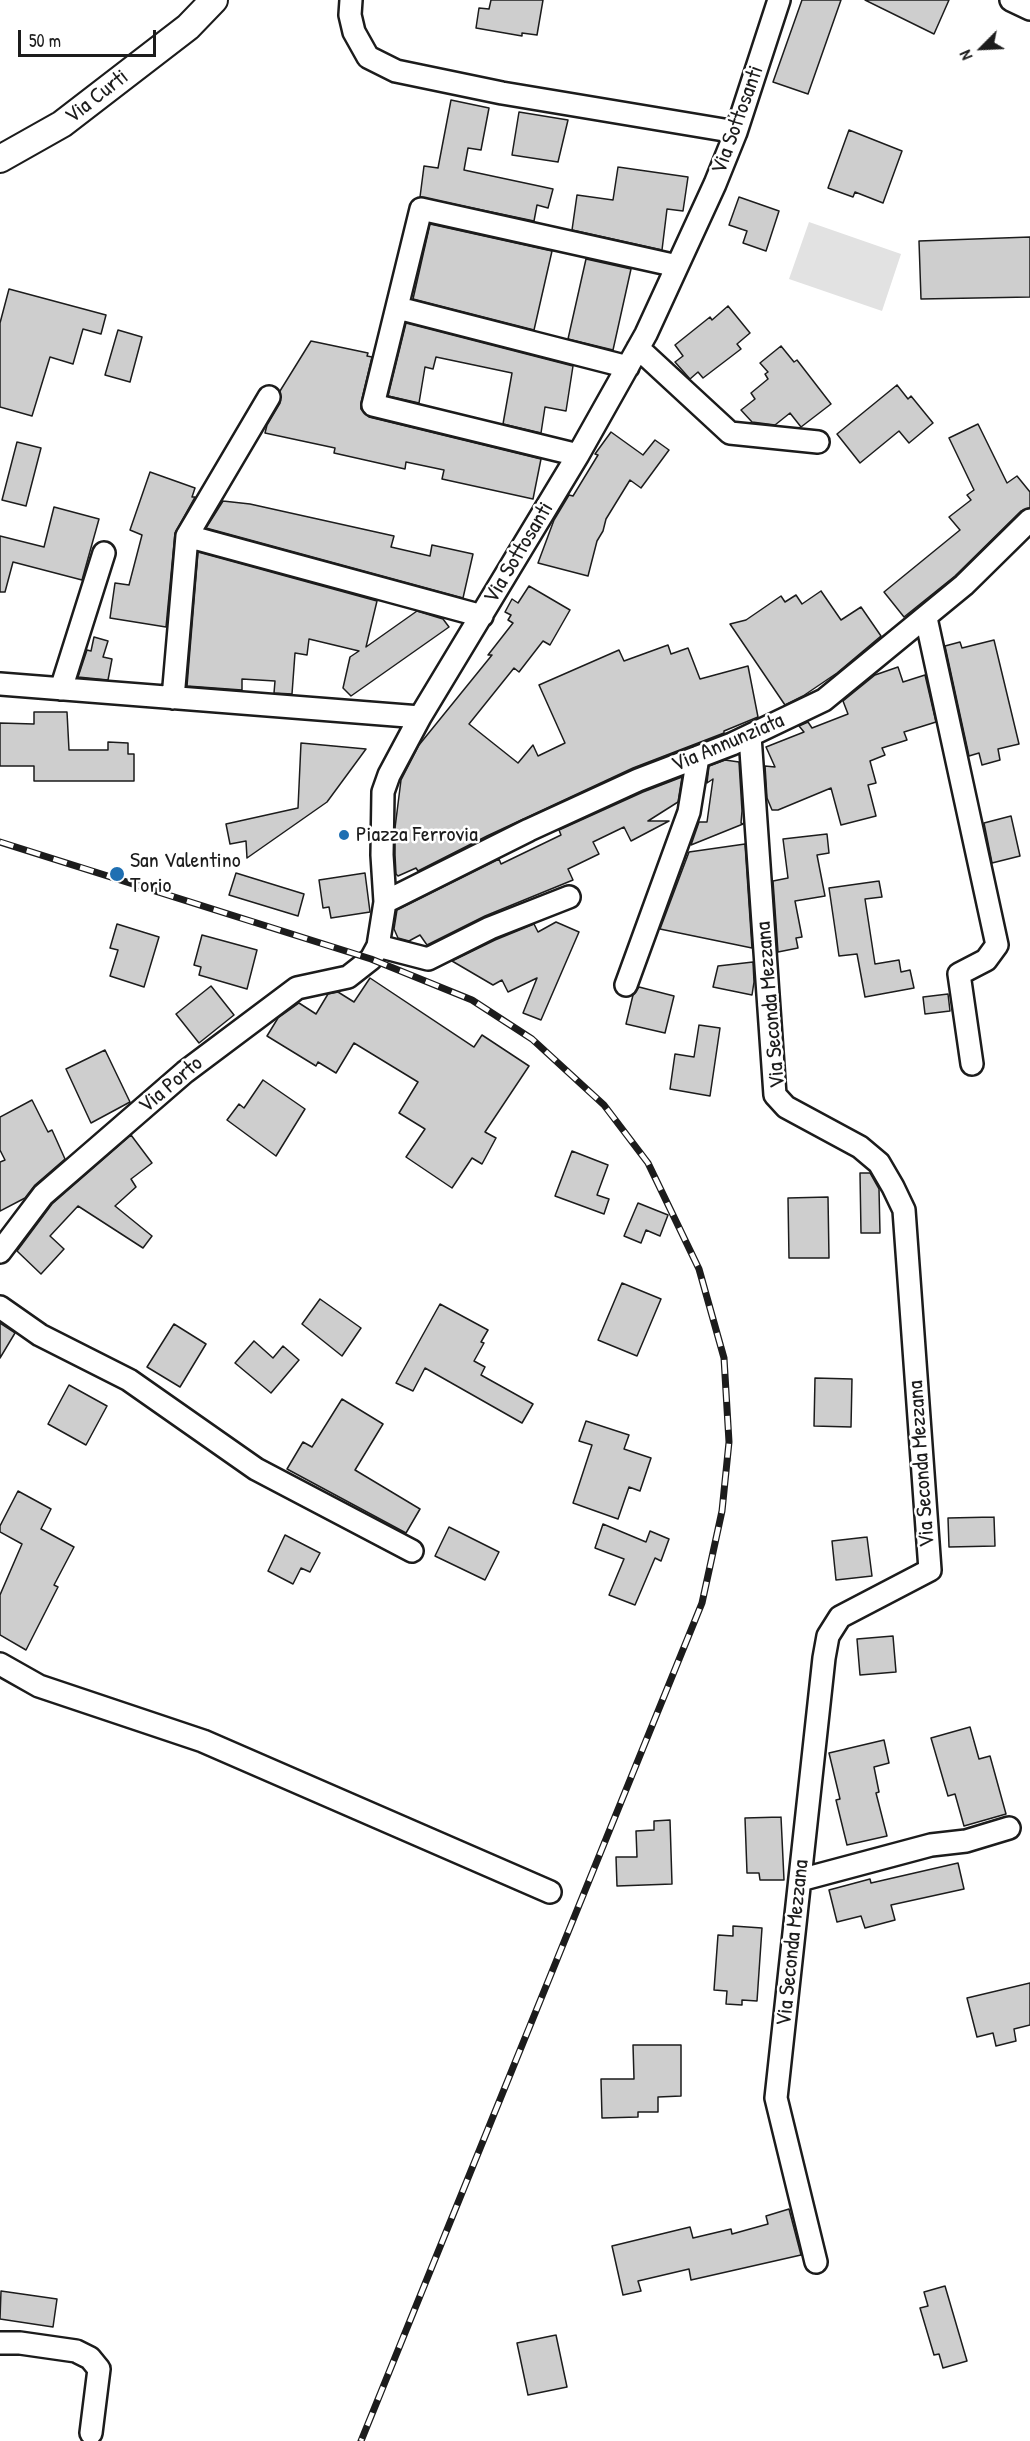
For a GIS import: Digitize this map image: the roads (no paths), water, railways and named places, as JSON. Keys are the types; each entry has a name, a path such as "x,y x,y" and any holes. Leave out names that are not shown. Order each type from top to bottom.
{"main road":[{"name":"Via Curti","path":"0,159 62,124 188,27 214,0"}],"street":[{"path":"351,0 350,15 354,32 368,57 396,71 502,93 736,132"},
{"name":"Via Sottosanti","path":"420,717 578,454 638,348 715,184 736,132 779,0"},
{"path":"1011,0 1030,9"},
{"path":"578,454 373,405 421,209 677,266"},
{"path":"398,308 628,367"},
{"path":"638,348 730,433 818,442"},
{"path":"173,698 187,536 269,397"},
{"name":"Via Annunziata","path":"385,902 540,825 638,780 750,736 824,700 964,585 1030,520"},
{"path":"187,536 482,616"},
{"path":"62,689 104,553"},
{"path":"926,618 997,945 986,960 959,974 972,1064"},
{"path":"0,684 420,717 388,775 383,792 382,855 385,902 374,952 428,959 490,928 569,897"},
{"name":"Via Seconda Mezzana","path":"750,736 775,1095 786,1107 860,1147 879,1163 904,1210 930,1570 840,1617 828,1636 776,2098 816,2262"},
{"path":"626,985 689,812 698,757"},
{"name":"Via Porto","path":"0,1252 44,1195 185,1072 297,988 348,977 374,952"},
{"path":"0,1307 40,1335 129,1380 256,1469 412,1551"},
{"path":"0,1664 39,1686 203,1741 550,1892"},
{"path":"800,1880 931,1845 966,1841 1009,1828"},
{"path":"0,2343 20,2343 76,2351 90,2358 99,2370 91,2433"}],"railway":[{"path":"0,842 371,959 472,1000 532,1039 604,1105 648,1163 699,1269 724,1358 729,1442 722,1511 702,1603 361,2441"}],"place":[{"name":"Piazza Ferrovia","path":"344,835"},
{"name":"San Valentino Torio","path":"117,874"}]}
